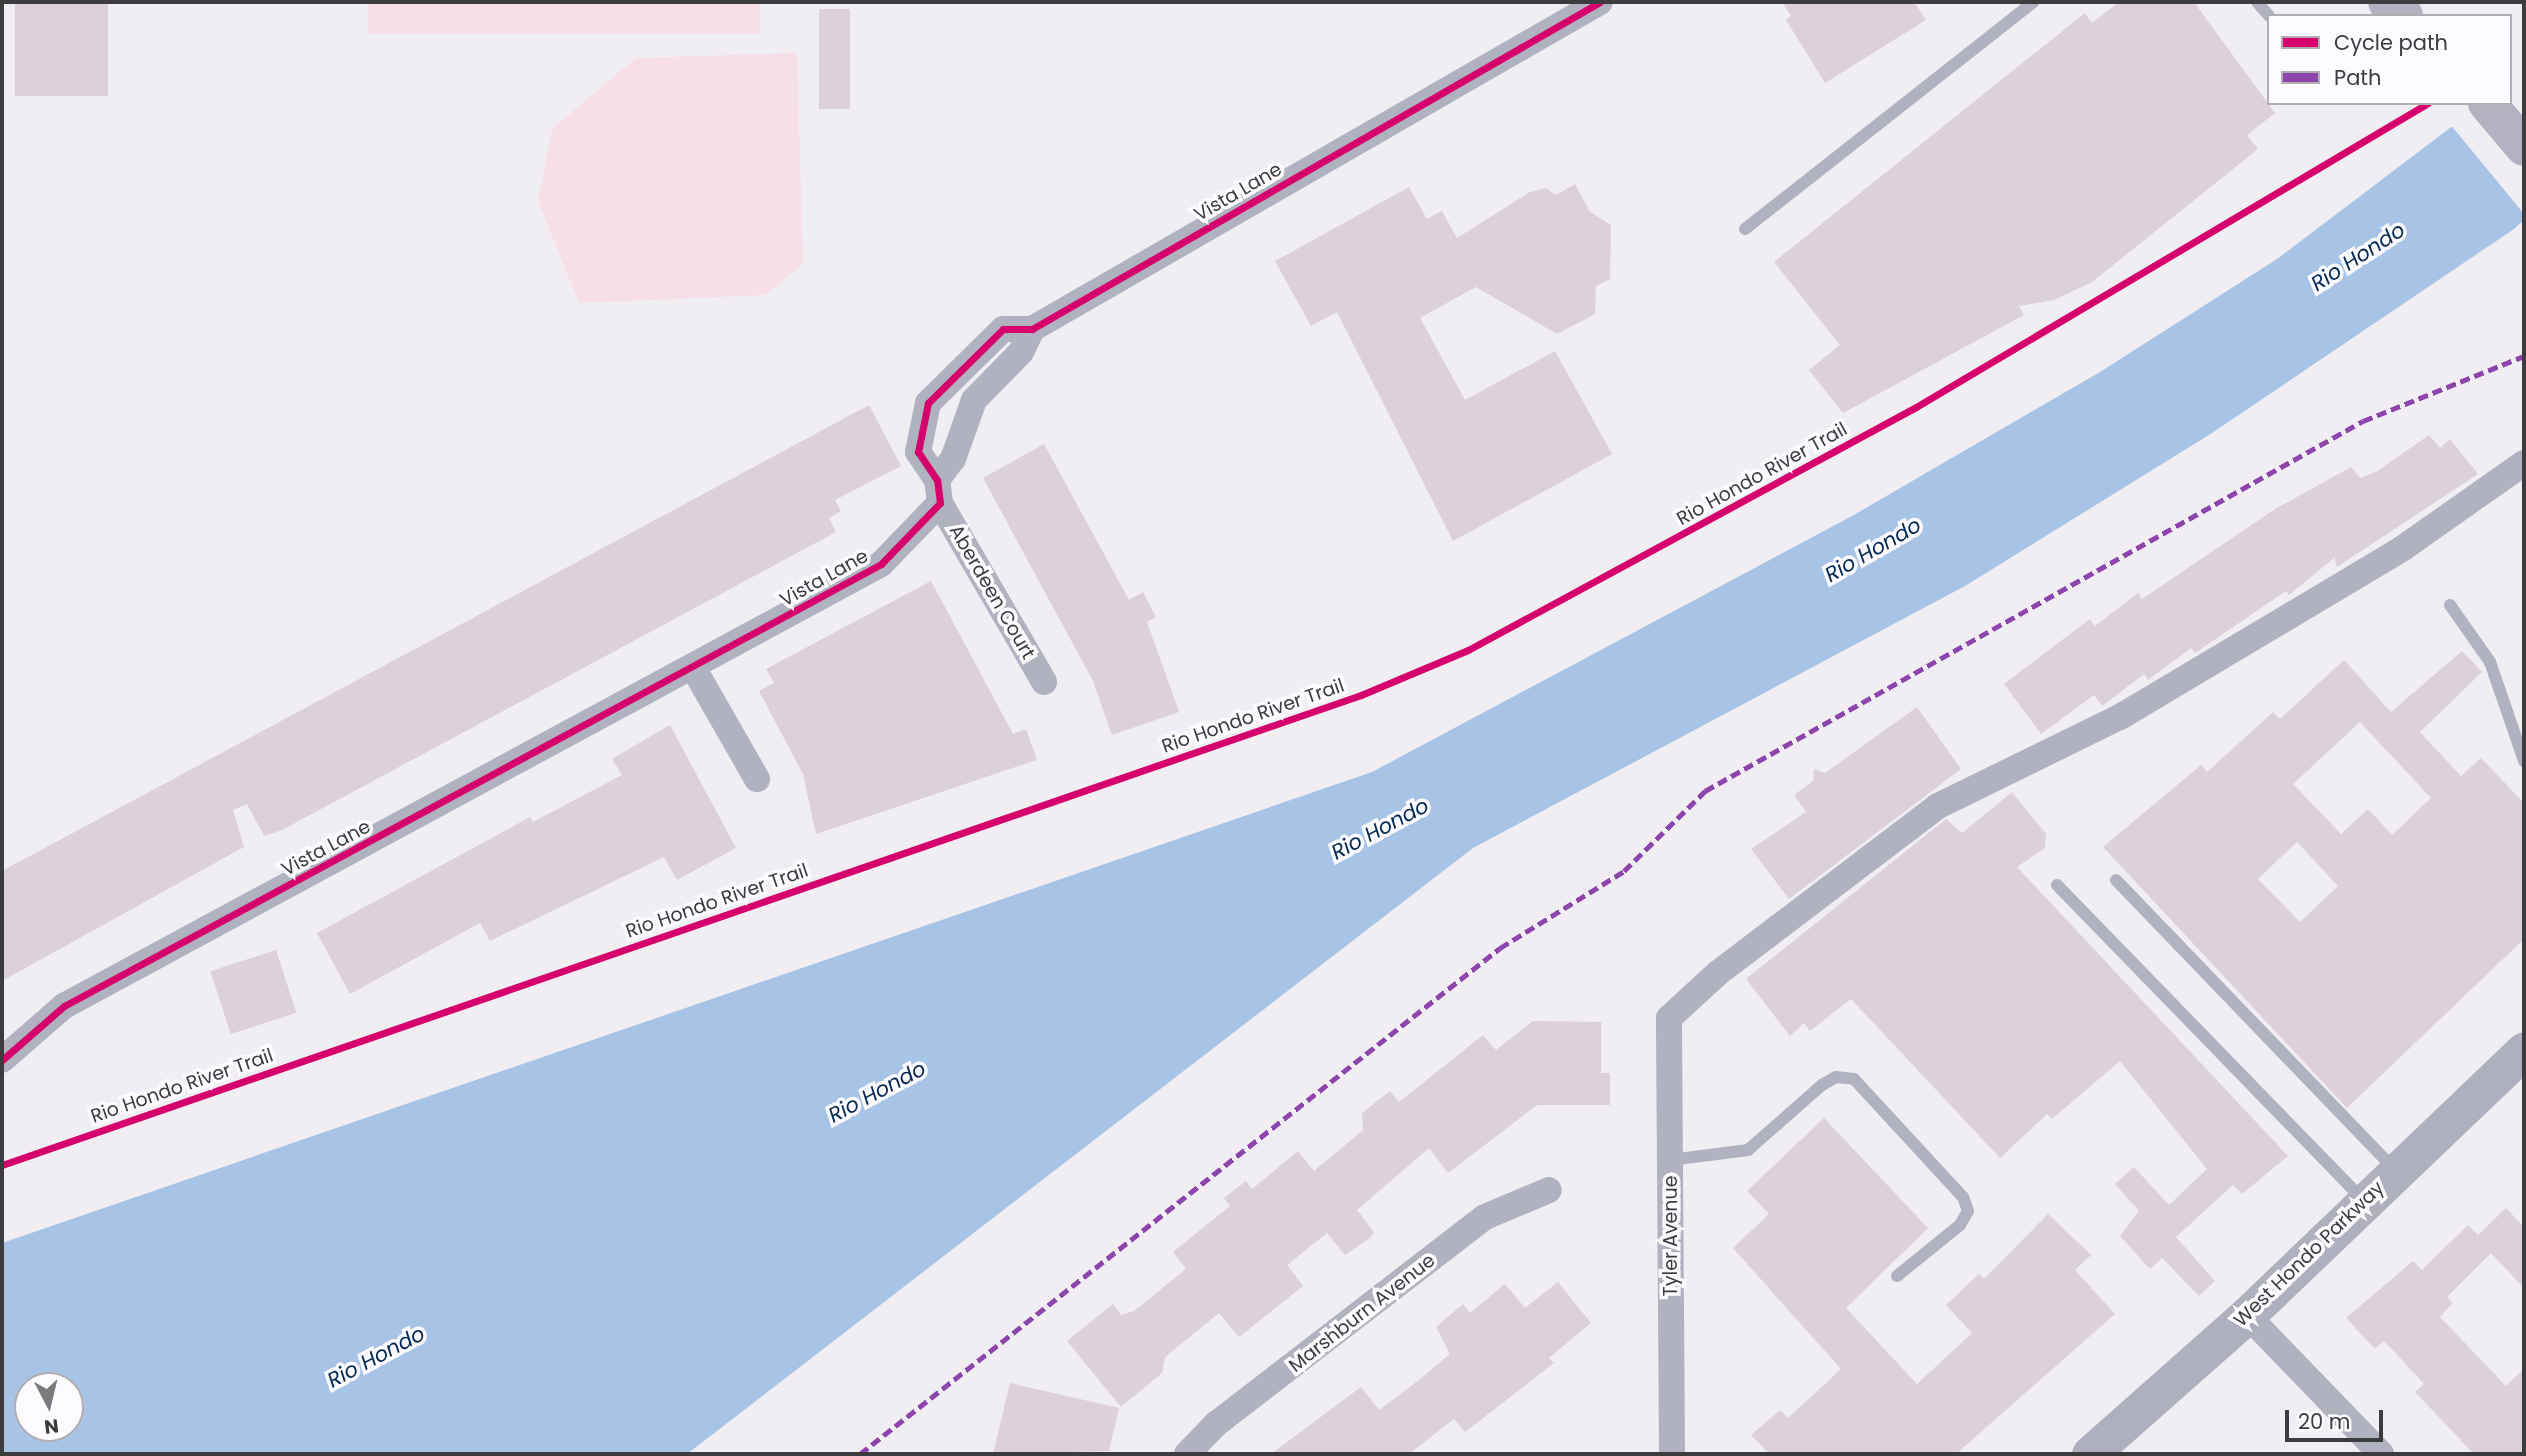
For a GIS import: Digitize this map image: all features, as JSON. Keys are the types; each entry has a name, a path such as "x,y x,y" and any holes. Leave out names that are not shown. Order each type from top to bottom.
{"main road":[{"path":"2489,105 2524,147"}],"street":[{"name":"Vista Lane","path":"938,491 918,452 928,403 1003,330 1032,329 1600,2"},
{"name":"Vista Lane","path":"2,1060 64,1006 694,669 881,565 938,491 953,459 974,400 1021,352 1032,329"},
{"name":"Tyler Avenue","path":"1672,1454 1670,1018 1938,806 2120,717 2403,548 2524,463"},
{"name":"Aberdeen Court","path":"938,491 1044,681"},
{"path":"694,669 757,779"},
{"name":"West Hondo Parkway","path":"2090,1454 2247,1315 2363,1200 2524,1050"},
{"name":"Marshburn Avenue","path":"1187,1454 1216,1424 1485,1217 1549,1190"},
{"path":"2247,1315 2381,1454"}],"lane":[{"path":"1745,229 2033,2"},
{"path":"2450,605 2490,662 2524,761"},
{"path":"2116,880 2395,1170"},
{"path":"2057,885 2363,1200"},
{"path":"1670,1160 1748,1150 1822,1085 1836,1077 1854,1079 1963,1197 1968,1211 1960,1225 1897,1276"}],"shaded area":[{"path":"368,2 760,2 760,34 368,34"},
{"path":"797,53 803,263 766,295 579,303 538,201 552,129 636,58"}],"water":[{"name":"Rio Hondo","path":"2524,70 2524,220 2514,229 2212,433 1965,586 1473,848 687,1454 2,1454 2,1243 1372,772 1852,516 2100,372 2277,259 2480,105 2512,105 2512,98"}],"pier":[{"path":"2524,67 2524,214 2450,124 2474,105 2512,105 2512,76"}],"building":[{"path":"15,2 108,2 108,96 15,96"},
{"path":"1782,2 1914,2 1926,20 1825,83 1786,20 1791,16"},
{"path":"2119,2 2194,2 2275,113 2247,135 2258,149 2092,282 2054,300 2019,306 2024,315 1843,413 1809,370 1840,345 1774,262 2085,13 2092,23"},
{"path":"819,9 850,9 850,109 819,109"},
{"path":"1575,184 1590,212 1611,225 1610,279 1596,286 1595,314 1557,334 1476,287 1420,318 1465,400 1555,351 1612,454 1453,541 1337,312 1311,326 1275,261 1409,187 1427,219 1442,211 1457,238 1530,192 1546,188 1556,195"},
{"path":"869,405 901,466 835,500 841,511 829,518 836,532 282,830 264,836 247,804 233,810 244,847 2,981 2,871"},
{"path":"2429,435 2440,448 2450,439 2478,474 2337,567 2334,558 2289,595 2286,591 2195,653 2191,648 2148,680 2144,674 2102,706 2094,695 2041,734 2004,684 2090,619 2095,626 2138,593 2142,599 2275,509 2351,467 2360,478 2376,472"},
{"path":"1044,444 1129,600 1143,592 1156,617 1147,622 1179,712 1112,735 1093,681 983,478"},
{"path":"931,581 1013,734 1026,729 1037,760 816,834 803,774 759,691 774,683 766,669"},
{"path":"2462,651 2482,672 2420,732 2461,776 2481,758 2524,803 2524,939 2347,1108 2103,847 2201,765 2207,772 2273,712 2280,719 2344,660 2391,712","holes":["2360,722 2431,798 2392,835 2368,809 2341,834 2293,784","2297,842 2338,886 2300,922 2258,879"]},
{"path":"1917,707 1961,769 1789,899 1751,849 1806,812 1794,795 1813,781 1814,769 1825,773"},
{"path":"670,725 736,848 677,880 664,857 490,941 480,923 350,994 317,933 530,817 533,822 622,775 612,759"},
{"path":"2012,792 2046,834 2045,848 2017,867 2288,1156 2242,1194 2233,1185 2176,1237 2215,1281 2199,1296 2162,1258 2150,1269 2120,1236 2139,1211 2115,1184 2134,1167 2169,1205 2207,1169 2120,1061 2052,1119 2047,1114 2000,1158 1851,999 1810,1031 1804,1023 1790,1036 1746,979 1946,819 1962,833"},
{"path":"276,950 296,1013 231,1034 210,971"},
{"path":"1533,1021 1601,1022 1601,1073 1610,1073 1610,1105 1537,1105 1448,1173 1429,1148 1357,1210 1374,1232 1370,1238 1345,1255 1327,1233 1287,1265 1303,1286 1239,1337 1219,1313 1165,1357 1162,1373 1121,1407 1067,1341 1113,1304 1121,1315 1134,1311 1186,1269 1173,1252 1230,1206 1224,1198 1246,1181 1252,1189 1298,1151 1314,1171 1363,1130 1362,1113 1390,1091 1399,1102 1483,1035 1496,1050"},
{"path":"1824,1118 1928,1228 1846,1308 1917,1384 1972,1333 1946,1305 1979,1274 1984,1279 2048,1214 2091,1255 2075,1270 2115,1314 1956,1454 1769,1454 1751,1435 1780,1410 1788,1418 1841,1369 1733,1248 1769,1214 1747,1191"},
{"path":"2506,1208 2524,1227 2524,1288 2491,1253 2447,1297 2453,1303 2440,1317 2506,1386 2524,1369 2524,1454 2474,1454 2415,1392 2424,1384 2402,1360 2384,1341 2375,1349 2346,1318 2413,1261 2422,1270 2468,1225 2478,1235"},
{"path":"1558,1282 1591,1323 1549,1358 1554,1363 1465,1432 1454,1419 1409,1454 1271,1454 1361,1387 1379,1410 1419,1380 1450,1354 1436,1327 1463,1304 1470,1313 1505,1284 1525,1308"},
{"path":"1010,1383 1119,1408 1109,1451 993,1454"}],"marked path":[{"path":"860,1454 1500,948 1624,871 1705,791 2363,421 2524,356"}],"cycle path":[{"path":"2,1060 64,1006 881,564 940,503 937,480 918,452 928,403 1003,329 1032,329 1600,2"},
{"name":"Rio Hondo River Trail","path":"2,1165 1361,695 1468,650 1916,407 2425,105"}]}
